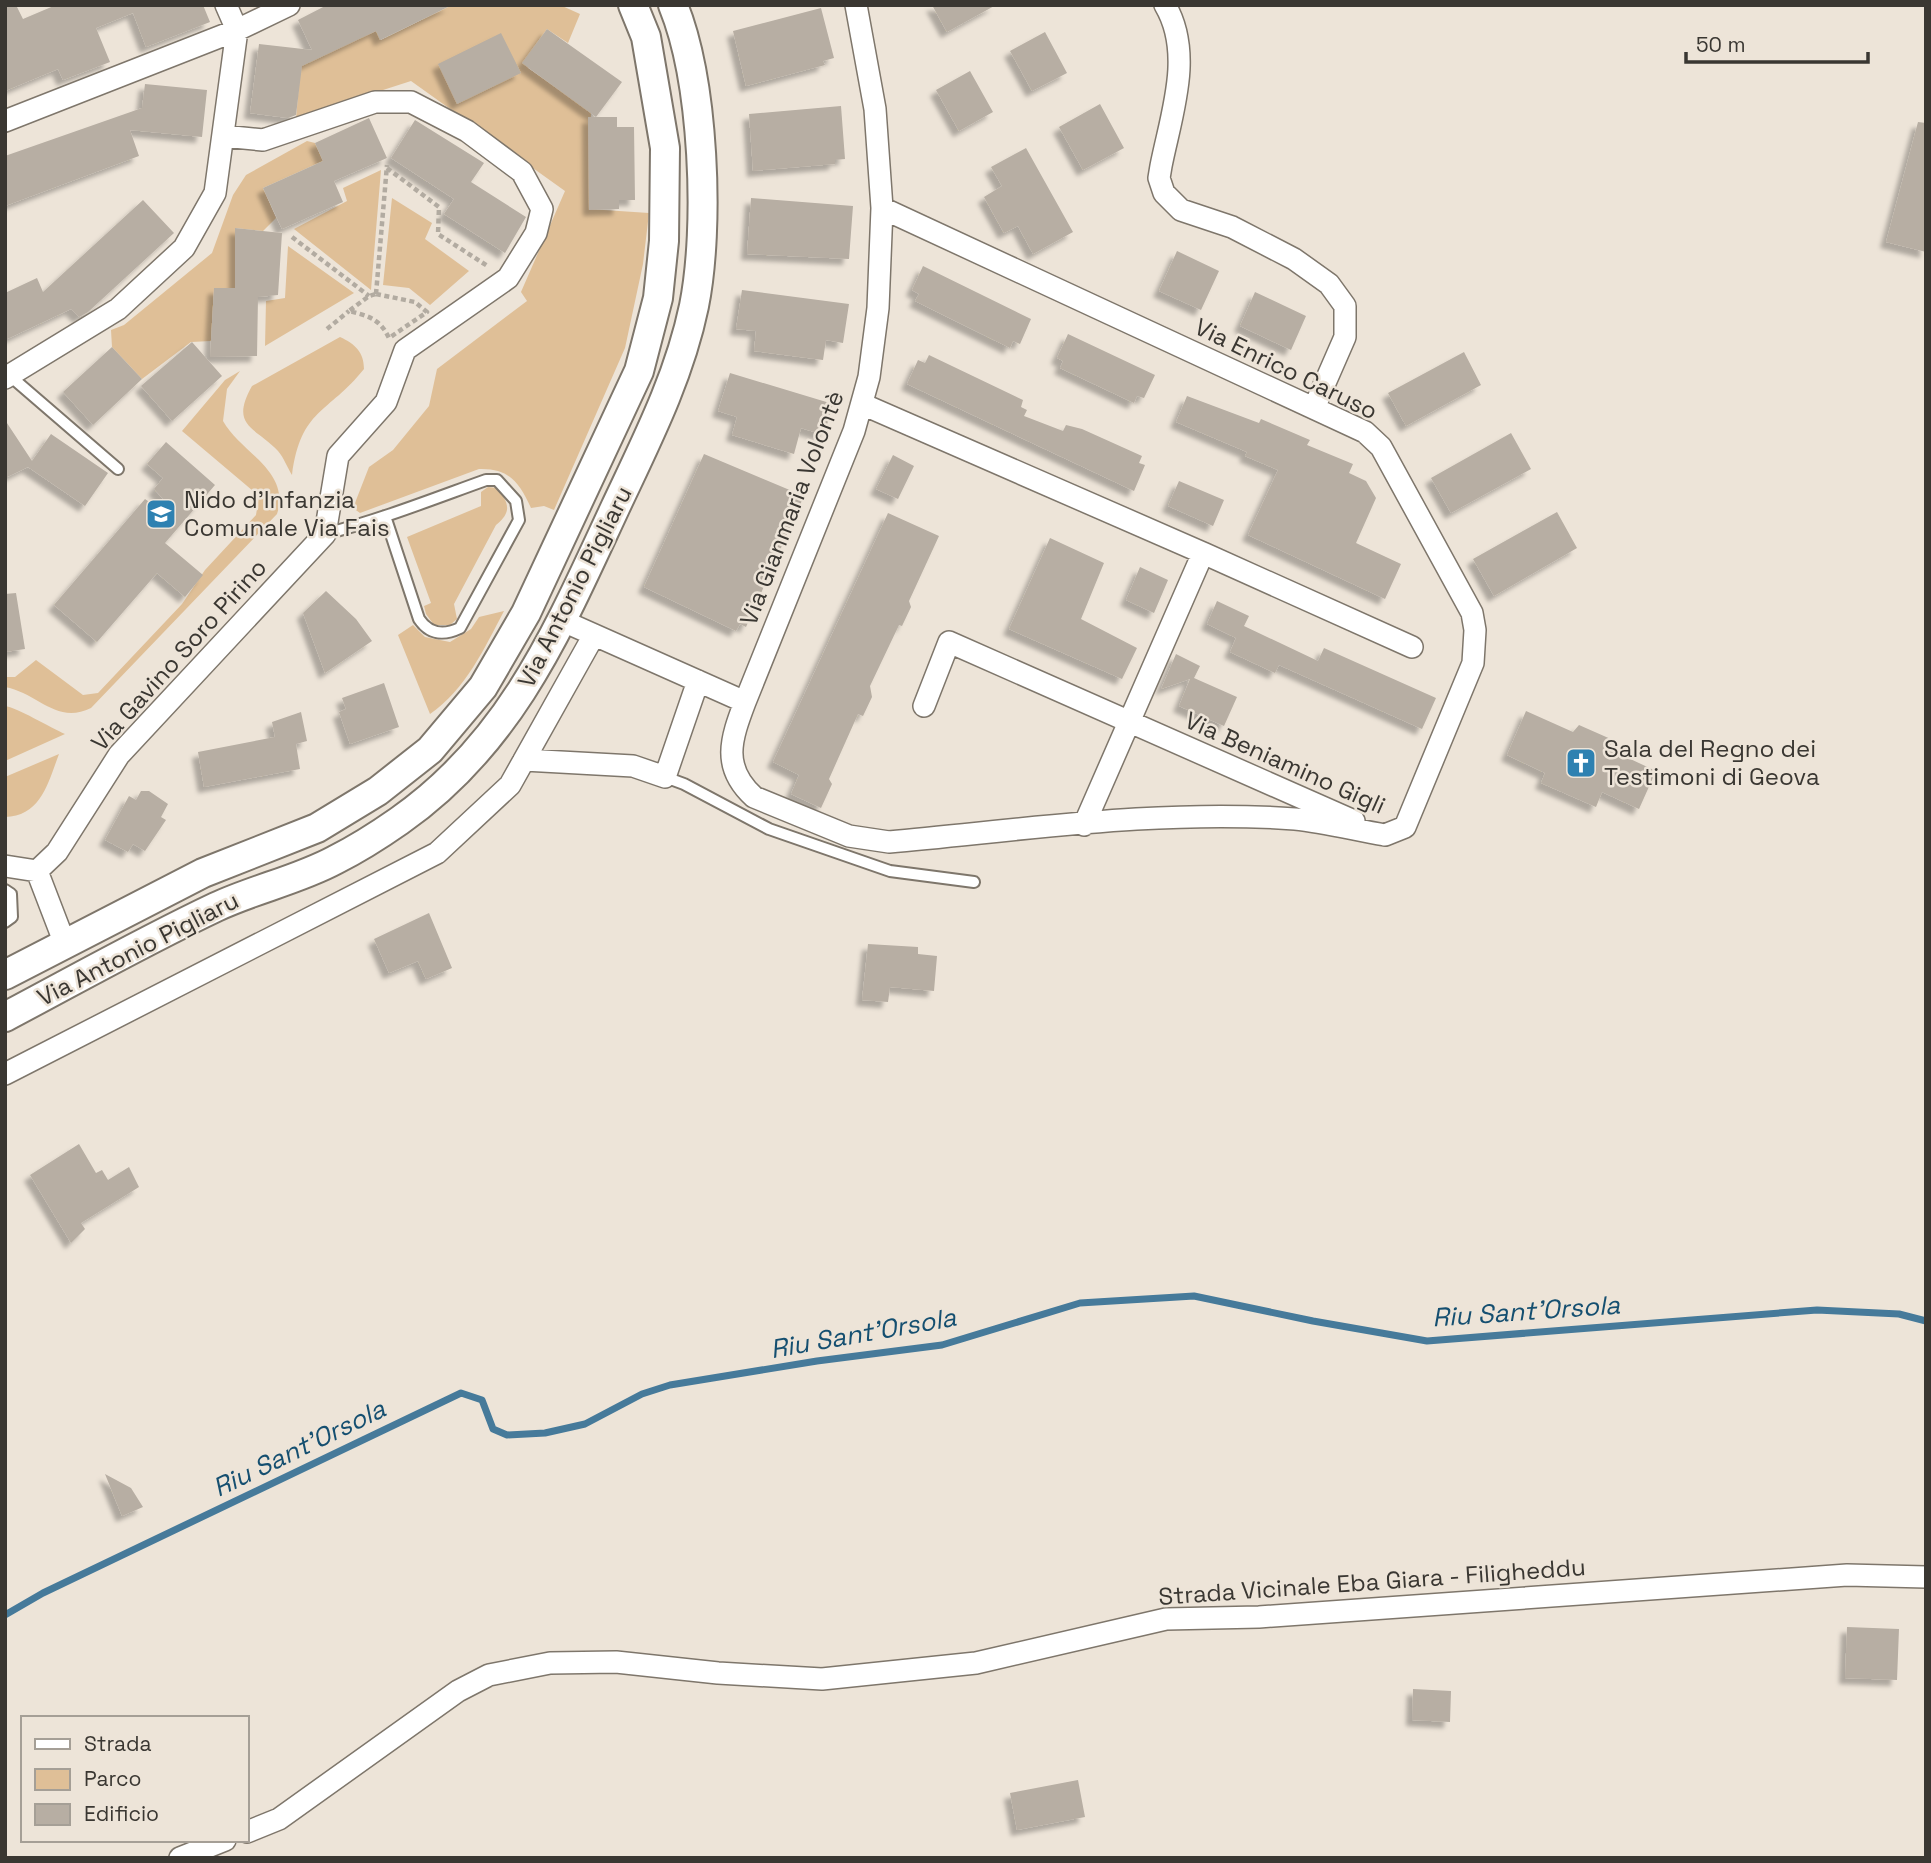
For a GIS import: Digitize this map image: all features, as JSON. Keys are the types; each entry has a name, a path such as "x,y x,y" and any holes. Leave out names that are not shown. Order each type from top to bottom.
{"main road":[{"name":"Via Antonio Pigliaru","path":"5,975 203,873 317,828 368,797 430,750 483,687 526,613 639,370 658,298 664,242 665,148 646,37 633,5"},
{"name":"Via Antonio Pigliaru","path":"5,1017 218,906 334,861 400,821 456,776 513,708 563,621 674,383 694,304 701,244 702,146 682,27 673,5"}],"street":[{"path":"7,377 118,309 184,248 215,193 237,30 226,5"},
{"path":"5,121 237,30 289,5"},
{"name":"Via Gianmaria Volontè","path":"745,702 854,431 869,377 878,308 882,208 875,109 856,5"},
{"path":"1169,8 1178,31 1179,77 1159,178 1164,193 1181,210 1232,227 1294,259 1329,284 1345,306 1345,337 1314,408"},
{"path":"222,136 263,140 375,102 411,102 467,131 522,172 541,209 536,233 508,278 405,349 386,402 338,456 325,534"},
{"name":"Via Enrico Caruso","path":"882,208 1365,432 1381,447 1472,613 1475,630 1473,663 1405,827 1385,835"},
{"path":"862,404 1412,647"},
{"name":"Via Gavino Soro Pirino","path":"37,871 57,852 120,755 325,534"},
{"path":"1084,825 1203,553"},
{"path":"563,621 745,702"},
{"name":"Via Antonio Pigliaru","path":"5,1074 437,853 510,785 594,635"},
{"name":"Via Beniamino Gigli","path":"924,706 949,642 1385,835"},
{"path":"524,760 633,766 665,777 698,681"},
{"name":"Via Beniamino Gigli","path":"745,702 732,735 736,779 754,797 849,836 889,842 1164,818 1299,820 1385,835"},
{"path":"5,866 37,871 65,944"},
{"name":"Strada Vicinale Eba Giara - Filigheddu","path":"248,1832 279,1819 458,1691 489,1675 550,1663 616,1662 718,1673 822,1679 976,1663 1166,1619 1259,1617 1847,1575 1926,1577"},
{"path":"180,1858 220,1842"}],"lane":[{"path":"7,377 118,469"},
{"path":"325,534 486,480 497,480 508,488 516,501 519,520 468,608 467,619 460,628 450,633 436,633 426,629 419,618 385,516"},
{"path":"665,777 684,784 769,829 890,871 974,882"},
{"path":"5,890 11,894 12,917 5,922"}],"path":[{"path":"376,294 387,167 439,207 438,234 508,278"},
{"path":"292,237 369,296"},
{"path":"327,329 349,311 369,296 376,294 415,302 427,312 389,338 383,326 372,317 349,311"}],"green space":[{"path":"452,5 560,5 580,14 568,43 547,29 532,50 537,55 528,68 591,112 589,209 649,213 643,264 625,348 554,510 544,506 531,508 512,478 498,471 479,469 360,513 353,508 369,467 393,450 429,406 437,369 527,301 521,292 565,191 411,81 296,118 301,63 376,31 381,40"},
{"path":"307,141 315,143 323,161 263,188 276,218 263,231 235,228 235,288 214,289 211,341 191,342 142,379 112,347 111,330 124,325 212,253 233,195 246,175"},
{"path":"381,170 371,290 294,229 347,201 343,188"},
{"path":"392,198 432,223 425,239 469,271 430,305 409,288 383,285"},
{"path":"288,246 354,293 265,346 266,301 285,298"},
{"path":"340,337 358,349 364,369 309,424 296,453 292,475 278,451 248,425 243,410 246,400 252,386"},
{"path":"240,371 227,389 223,421 271,474 279,499 277,514 91,708 67,713 5,687 5,677 15,677 36,660 83,695 98,693 182,604 205,570 256,515 259,496 182,431 225,380"},
{"path":"488,487 498,488 505,499 507,512 496,525 454,604 457,619 450,625 434,625 426,614 424,606 431,603 407,537 481,506 481,492"},
{"path":"504,611 464,680 443,704 430,714 398,635 413,625 425,637 450,642 471,629 479,617"},
{"path":"5,706 25,714 65,734 5,761"},
{"path":"59,754 47,786 35,804 27,811 5,817 5,777"}],"building":[{"path":"5,5 16,5 23,19 56,5 203,5 210,22 146,47 133,13 96,28 110,62 63,80 58,69 5,91"},
{"path":"327,5 452,5 380,40 376,31 302,66 296,115 288,118 250,113 259,44 312,50 298,20"},
{"path":"932,5 996,5 947,32"},
{"path":"821,8 834,58 823,61 825,65 746,86 733,31"},
{"path":"547,29 622,82 596,117 522,63"},
{"path":"1045,32 1067,73 1032,91 1010,51"},
{"path":"501,33 521,73 457,104 438,64"},
{"path":"970,71 993,112 959,131 936,90"},
{"path":"145,84 207,90 202,137 130,130 139,156 5,206 5,156 142,108"},
{"path":"1100,104 1124,148 1083,170 1059,127"},
{"path":"841,106 845,159 835,160 835,164 753,171 749,114"},
{"path":"588,117 617,117 617,127 634,127 635,200 619,200 619,209 589,210"},
{"path":"369,118 387,158 334,181 343,202 282,229 263,188 323,161 315,143"},
{"path":"415,120 484,163 471,182 526,217 505,253 444,214 454,199 391,158"},
{"path":"1918,122 1926,123 1926,252 1886,242"},
{"path":"1026,148 1073,232 1033,254 1018,226 1004,233 984,197 1002,186 991,167"},
{"path":"751,198 853,206 849,259 747,254"},
{"path":"143,200 174,233 88,312 79,317 71,309 5,340 5,293 37,278 43,292"},
{"path":"235,228 282,233 278,295 258,297 257,356 210,357 214,288 235,288"},
{"path":"1177,251 1219,271 1201,310 1159,291"},
{"path":"923,266 1031,319 1020,344 1013,341 1010,348 915,301 919,294 912,290"},
{"path":"742,290 849,304 843,343 826,340 823,360 754,351 756,331 736,329"},
{"path":"1255,292 1306,316 1291,350 1240,326"},
{"path":"1068,334 1155,375 1144,398 1137,396 1134,403 1060,368 1063,361 1057,358"},
{"path":"192,342 222,376 172,421 141,386"},
{"path":"112,347 142,379 93,425 63,392"},
{"path":"1464,352 1481,385 1406,426 1388,393"},
{"path":"929,355 1023,400 1021,407 1027,410 1024,416 1063,431 1066,425 1082,429 1142,456 1139,463 1145,465 1134,491 907,384 918,360 925,363"},
{"path":"730,373 833,404 824,435 801,428 794,454 732,435 737,417 718,411"},
{"path":"1187,396 1259,423 1261,419 1310,440 1307,445 1353,464 1349,473 1366,481 1376,498 1356,543 1401,564 1385,599 1248,535 1278,470 1245,456 1247,452 1176,422"},
{"path":"5,420 32,461 51,434 108,473 85,506 28,467 5,478"},
{"path":"1511,433 1531,469 1451,513 1431,478"},
{"name":"Nido d'Infanzia Comunale Via Fais","path":"166,442 215,485 165,543 203,575 185,597 157,573 97,642 54,605 145,499 161,510 167,503 154,489 163,478 147,464"},
{"path":"704,454 804,496 746,627 740,624 736,631 644,587"},
{"path":"893,455 914,466 898,499 876,489"},
{"path":"1179,481 1224,500 1213,526 1168,506"},
{"path":"1557,512 1577,548 1494,596 1473,559"},
{"path":"888,513 939,536 909,601 911,607 902,626 899,625 870,686 872,697 863,716 858,714 829,779 832,784 821,808 791,794 799,775 773,762"},
{"path":"1050,538 1104,563 1081,619 1137,648 1122,679 1009,629"},
{"path":"1140,567 1168,580 1154,613 1126,600"},
{"path":"326,591 356,619 372,641 325,673 303,613"},
{"path":"16,593 25,649 5,652 5,594"},
{"path":"1217,601 1249,616 1244,626 1318,661 1324,648 1436,698 1422,729 1279,665 1275,673 1230,652 1236,638 1207,624"},
{"path":"1176,654 1200,666 1194,678 1237,697 1224,726 1179,706 1190,679 1161,689"},
{"path":"384,683 399,727 350,744 339,712 346,709 342,698"},
{"name":"Sala del Regno dei Testimoni di Geova","path":"1526,711 1573,732 1579,725 1613,740 1609,749 1656,771 1639,809 1602,792 1596,807 1541,783 1545,773 1507,755"},
{"path":"301,712 307,741 296,744 300,769 204,787 198,752 275,737 272,722"},
{"path":"141,791 149,791 168,804 161,817 166,820 145,851 133,844 128,852 105,840 129,796 136,800"},
{"path":"429,913 452,968 426,979 418,961 389,973 374,939"},
{"path":"868,944 918,947 918,954 937,956 934,991 890,987 888,1002 862,1000"},
{"path":"79,1144 96,1173 102,1170 108,1180 129,1167 139,1187 81,1223 85,1229 71,1243 30,1175"},
{"path":"105,1474 131,1488 143,1507 122,1516"},
{"path":"1847,1627 1899,1629 1897,1680 1845,1678"},
{"path":"1413,1689 1451,1691 1450,1722 1412,1720"},
{"path":"1078,1780 1085,1817 1017,1830 1010,1793"}],"waterway":[{"name":"Riu Sant'Orsola","path":"5,1615 43,1593 461,1393 482,1400 493,1429 507,1435 545,1433 585,1424 642,1394 670,1385 817,1361 942,1345 1080,1303 1194,1296 1427,1341 1817,1310 1899,1314 1926,1321"}],"place":[{"name":"Nido d'Infanzia Comunale Via Fais","path":"161,514"},
{"name":"Sala del Regno dei Testimoni di Geova","path":"1581,763"}]}
